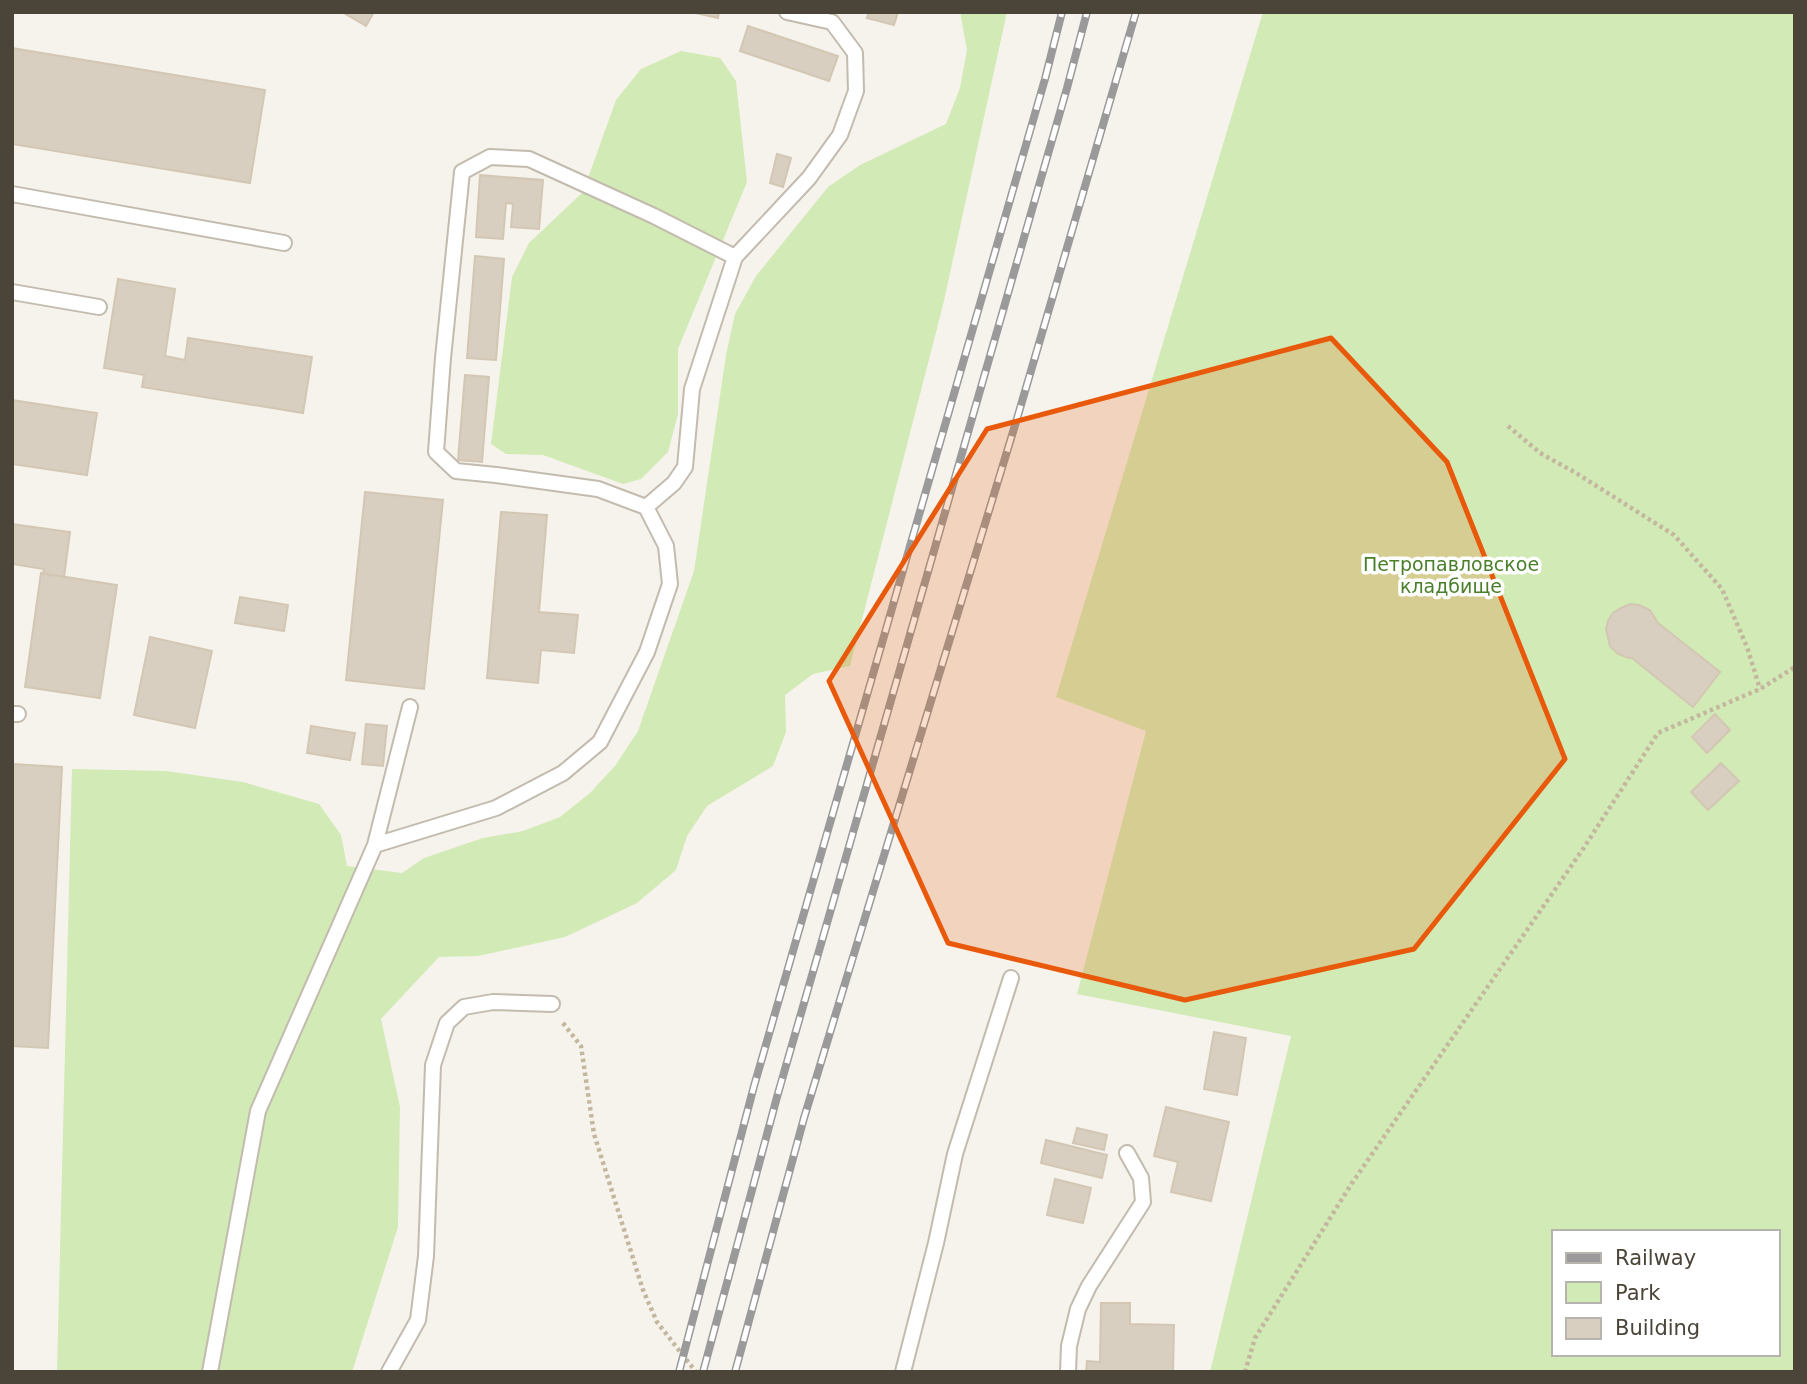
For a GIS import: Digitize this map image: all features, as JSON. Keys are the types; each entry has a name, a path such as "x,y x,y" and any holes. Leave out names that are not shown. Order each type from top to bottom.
{"lane":[{"path":"646,507 674,483 685,467 692,389 735,257 809,178 840,135 856,91 855,53 833,17 787,12"},
{"path":"375,845 496,808 563,774 600,742 647,652 670,584 666,546 646,507 598,489 456,471 436,452 462,172 490,157 529,159 654,216 735,257"},
{"path":"12,194 284,243"},
{"path":"12,292 99,307"},
{"path":"210,1372 258,1111 375,845 410,707"},
{"path":"903,1372 955,1154 1011,978"},
{"path":"389,1372 418,1320 426,1256 433,1065 447,1023 464,1007 493,1002 552,1004"},
{"path":"1068,1372 1069,1346 1078,1309 1088,1286 1143,1202 1142,1178 1127,1153"}],"path":[{"path":"1508,426 1540,453 1576,472 1674,536 1722,589 1747,647 1760,689"},
{"path":"1245,1372 1255,1338 1352,1184 1583,849 1658,733 1760,689 1795,667"},
{"path":"552,1004 581,1046 594,1134 643,1290 657,1322 696,1372"}],"highlighted area":[{"path":"1331,338 1447,462 1565,759 1414,949 1185,1000 948,943 829,681 987,429"}],"green space":[{"path":"960,12 1007,12 943,305 850,666 813,674 785,695 786,732 773,766 707,806 687,836 676,870 637,903 565,937 478,956 439,957 381,1019 400,1107 398,1227 352,1372 57,1372 72,769 166,771 243,782 319,804 341,835 347,866 402,873 424,858 483,838 523,831 560,817 590,793 615,766 638,731 694,571 726,355 735,314 756,276 828,187 860,165 946,124 960,88 967,50"},
{"name":"Петропавловское кладбище","path":"1263,12 1795,12 1795,1372 1210,1372 1291,1036 1077,994 1146,731 1056,697"},
{"path":"681,51 720,58 736,81 747,182 678,349 678,414 668,452 641,479 623,484 543,455 506,454 491,444 512,277 529,243 583,192 616,100 641,69"}],"building":[{"path":"342,12 374,12 366,26"},
{"path":"691,12 719,12 718,18"},
{"path":"869,12 898,12 894,25 867,18"},
{"path":"748,26 838,56 829,81 740,51"},
{"path":"12,48 265,90 250,183 12,144"},
{"path":"777,154 791,158 783,187 770,183"},
{"path":"480,175 543,180 539,229 511,227 513,204 506,203 503,239 476,237"},
{"path":"475,256 504,259 496,360 467,358"},
{"path":"118,279 175,289 165,356 185,360 188,338 312,357 303,413 142,387 144,375 104,368"},
{"path":"465,375 489,377 482,462 458,460"},
{"path":"12,400 97,413 87,475 12,464"},
{"path":"365,492 443,500 424,689 346,680"},
{"path":"501,512 547,515 539,612 578,615 574,653 541,650 538,683 487,678"},
{"path":"12,524 70,532 64,577 43,574 44,569 12,564"},
{"path":"41,573 117,585 100,698 25,687"},
{"path":"240,597 288,605 284,631 235,623"},
{"path":"1630,604 1650,610 1658,623 1720,672 1693,707 1632,658 1618,654 1610,646 1606,629 1608,621 1613,613"},
{"path":"150,637 212,651 195,728 134,715"},
{"path":"1715,714 1730,730 1707,753 1692,737"},
{"path":"366,724 387,726 383,766 362,764"},
{"path":"311,726 355,733 350,760 307,753"},
{"path":"1721,763 1739,781 1708,810 1691,792"},
{"path":"12,764 62,767 48,1048 12,1046"},
{"path":"1214,1032 1246,1038 1237,1095 1204,1089"},
{"path":"1166,1107 1229,1122 1211,1201 1171,1192 1178,1162 1154,1156"},
{"path":"1077,1128 1107,1135 1104,1150 1073,1143"},
{"path":"1046,1140 1107,1155 1102,1178 1041,1163"},
{"path":"1055,1179 1091,1188 1083,1223 1047,1215"},
{"path":"1101,1303 1130,1303 1130,1324 1174,1325 1173,1372 1086,1372 1087,1361 1100,1362"}],"railway":[{"path":"679,1372 754,1086 1045,79 1062,12"},
{"path":"703,1372 777,1097 1087,12"},
{"path":"735,1372 804,1118 1016,422 1136,12"}]}
